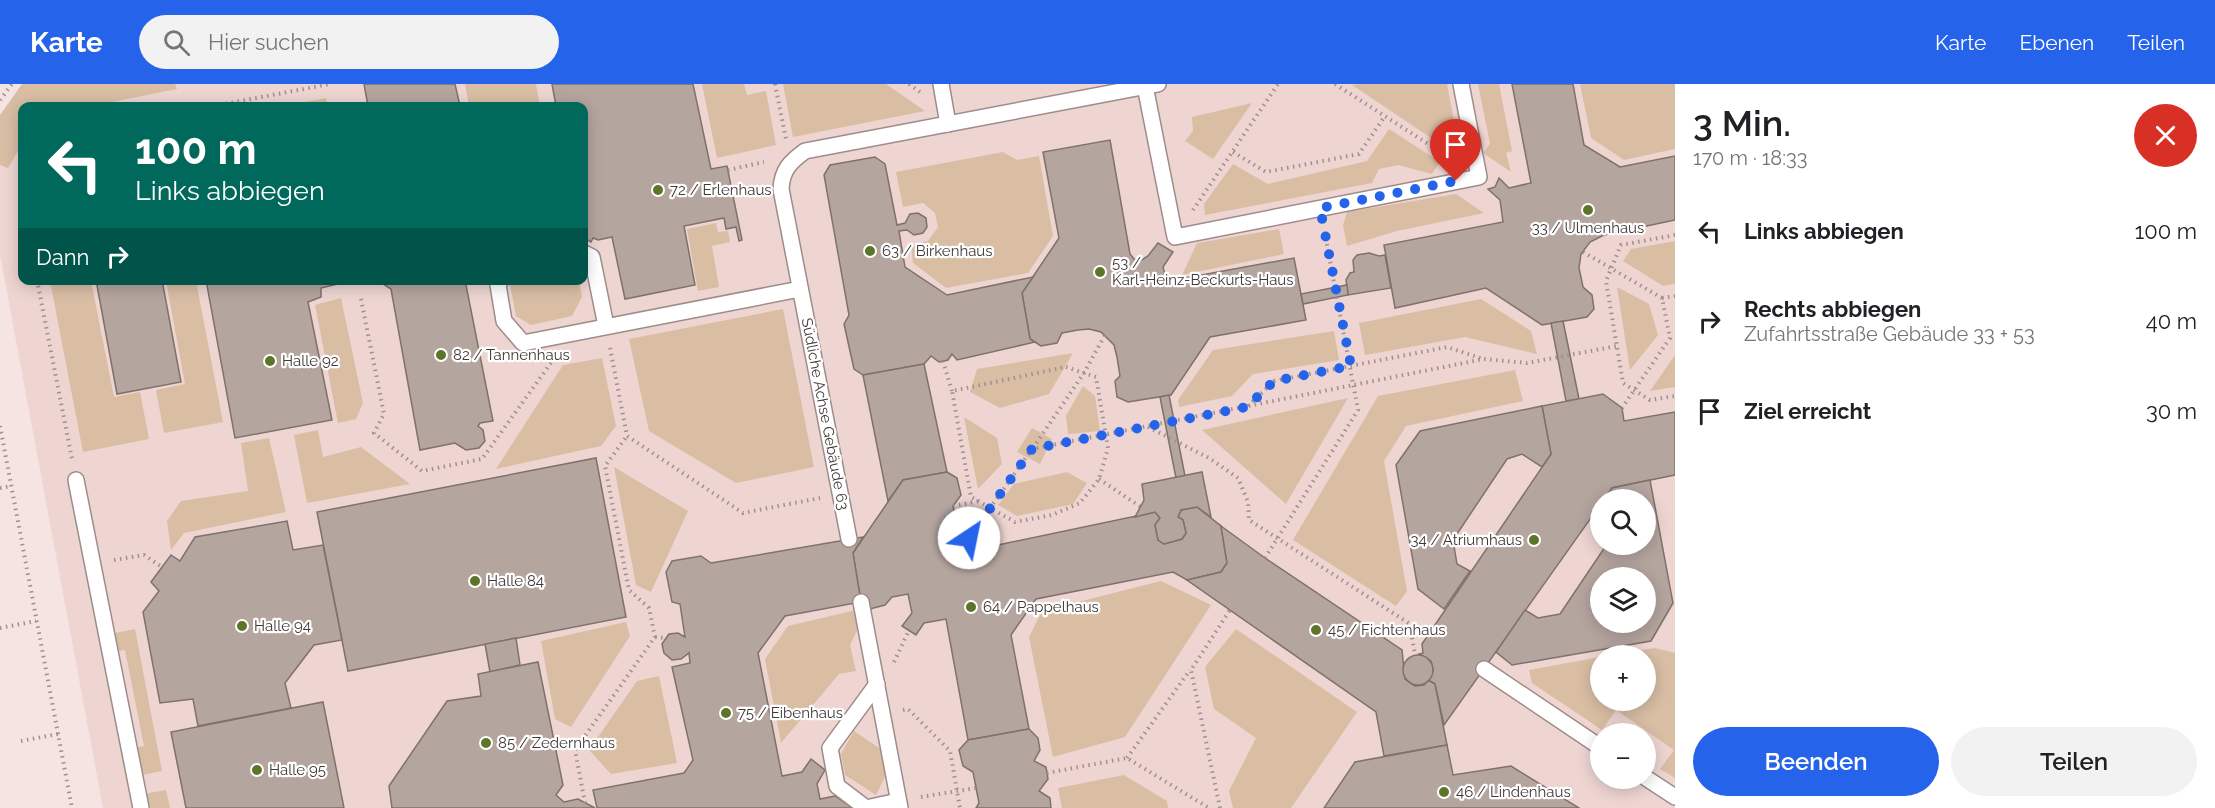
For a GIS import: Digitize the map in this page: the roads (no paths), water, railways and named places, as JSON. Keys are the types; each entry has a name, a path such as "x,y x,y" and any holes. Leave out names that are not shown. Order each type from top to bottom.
{"lane":[{"path":"941,84 948,124 1152,85 1175,237 1479,177 1461,84"},
{"name":"Südliche Achse Gebäude 63","path":"849,539 781,189 782,176 791,162 805,151 948,124"},
{"path":"588,255 591,257 606,326"},
{"path":"498,285 504,321 524,343 800,289"},
{"path":"76,480 141,808"},
{"path":"861,602 877,684 899,805 866,808 837,786 830,748 877,684"},
{"path":"1484,669 1590,740"},
{"path":"1656,785 1675,798"}],"place":[{"name":"72 / Erlenhaus","path":"658,190"},
{"name":"33 / Ulmenhaus","path":"1588,210"},
{"name":"63 / Birkenhaus","path":"870,251"},
{"name":"53 / Karl-Heinz-Beckurts-Haus","path":"1100,272"},
{"name":"82 / Tannenhaus","path":"441,355"},
{"name":"Halle 92","path":"270,361"},
{"name":"34 / Atriumhaus","path":"1534,540"},
{"name":"Halle 84","path":"475,581"},
{"name":"64 / Pappelhaus","path":"971,607"},
{"name":"Halle 94","path":"242,626"},
{"name":"45 / Fichtenhaus","path":"1316,630"},
{"name":"75 / Eibenhaus","path":"726,713"},
{"name":"85 / Zedernhaus","path":"486,743"},
{"name":"Halle 95","path":"257,770"},
{"name":"46 / Lindenhaus","path":"1444,792"}]}
